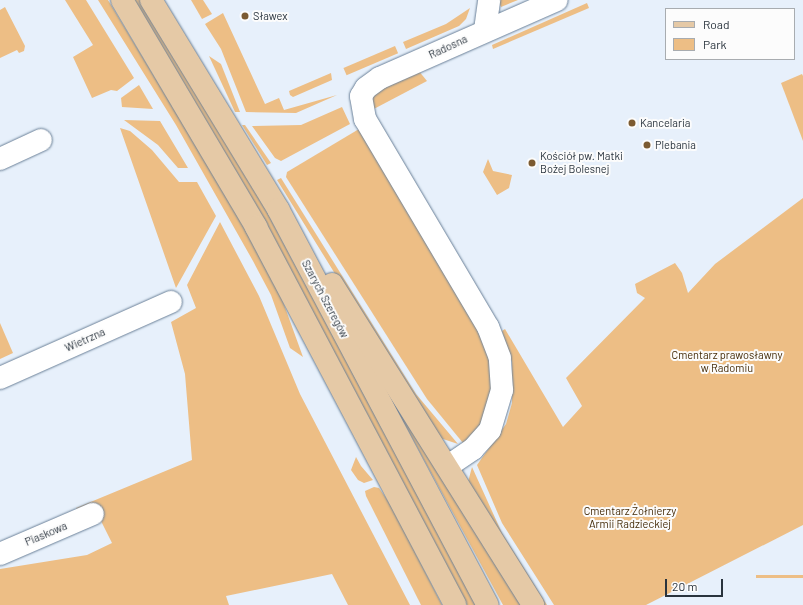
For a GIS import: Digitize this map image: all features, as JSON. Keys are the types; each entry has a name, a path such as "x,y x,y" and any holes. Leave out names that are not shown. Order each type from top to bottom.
{"main road":[{"path":"122,0 256,227 455,605"},
{"name":"Szarych Szeregów","path":"151,0 262,181 488,605"},
{"path":"262,181 448,466 533,605"}],"street":[{"path":"485,30 488,0"},
{"name":"Radosna","path":"448,466 473,449 490,430 502,390 500,358 488,328 363,114 361,96 371,84 485,30 557,0"},
{"path":"0,159 41,140"},
{"name":"Wietrzna","path":"0,378 170,302"},
{"name":"Piaskowa","path":"0,554 93,514"}],"green space":[{"path":"65,0 86,0 134,78 117,91 111,90 92,98 73,57 93,45"},
{"path":"98,0 108,0 232,205 282,299 303,357 290,348 271,295 253,261 176,125"},
{"path":"134,0 140,0 259,197 476,605 467,605 253,200"},
{"path":"191,0 203,0 212,14 202,19"},
{"path":"498,0 518,0 501,7"},
{"path":"587,3 589,8 493,49 492,45"},
{"path":"5,7 25,46 24,51 19,53 17,50 0,58 0,10"},
{"path":"470,8 466,19 459,26 406,49 403,42 446,24"},
{"path":"223,13 265,104 279,98 284,110 337,95 296,113 246,112 221,49 205,24"},
{"path":"395,46 398,53 347,75 343,68"},
{"path":"209,56 221,64 240,112 235,112"},
{"path":"418,70 427,81 370,111 373,94"},
{"path":"331,73 332,80 293,97 290,95 289,91"},
{"path":"802,74 803,76 803,141 781,83"},
{"path":"139,85 153,109 122,107 121,98"},
{"path":"342,107 350,124 281,161 275,158 252,126 301,125"},
{"path":"124,120 160,121 188,168 178,168 158,145"},
{"path":"242,125 245,125 271,163 267,165"},
{"path":"120,128 130,131 152,150 179,182 197,182 216,216 176,288"},
{"path":"359,129 480,330 491,361 493,388 488,410 476,433 463,443 427,399 286,177 287,172"},
{"path":"488,159 493,171 512,175 509,188 497,195 483,172"},
{"path":"281,178 416,394 458,444 440,438 410,395 277,180"},
{"path":"803,198 803,525 646,605 554,605 502,523 477,465 506,424 512,403 512,362 502,331 505,329 563,427 582,406 566,378 645,298 637,293 635,284 675,263 682,273 688,293 715,264"},
{"path":"220,222 259,296 300,394 410,605 348,605 332,574 226,596 229,605 0,605 0,569 87,555 112,543 95,509 79,512 76,508 192,460 185,374 171,322 196,308 187,285"},
{"path":"0,323 13,353 0,359"},
{"path":"380,379 525,605 503,605"},
{"path":"356,457 361,466 373,480 364,483 358,480 351,470"},
{"path":"472,467 502,533 547,605 542,605 468,482"},
{"path":"374,487 379,488 391,505 442,605 421,605 366,496 365,491"},
{"path":"756,575 803,575 803,578 756,578"}],"place":[{"name":"Sławex","path":"245,16"},
{"name":"Kancelaria","path":"632,123"},
{"name":"Plebania","path":"647,145"},
{"name":"Kościół pw. Matki Bożej Bolesnej","path":"532,163"}],"park label":[{"name":"Cmentarz prawosławny w Radomiu","path":"727,362"},
{"name":"Cmentarz Żołnierzy Armii Radzieckiej","path":"630,518"}]}
